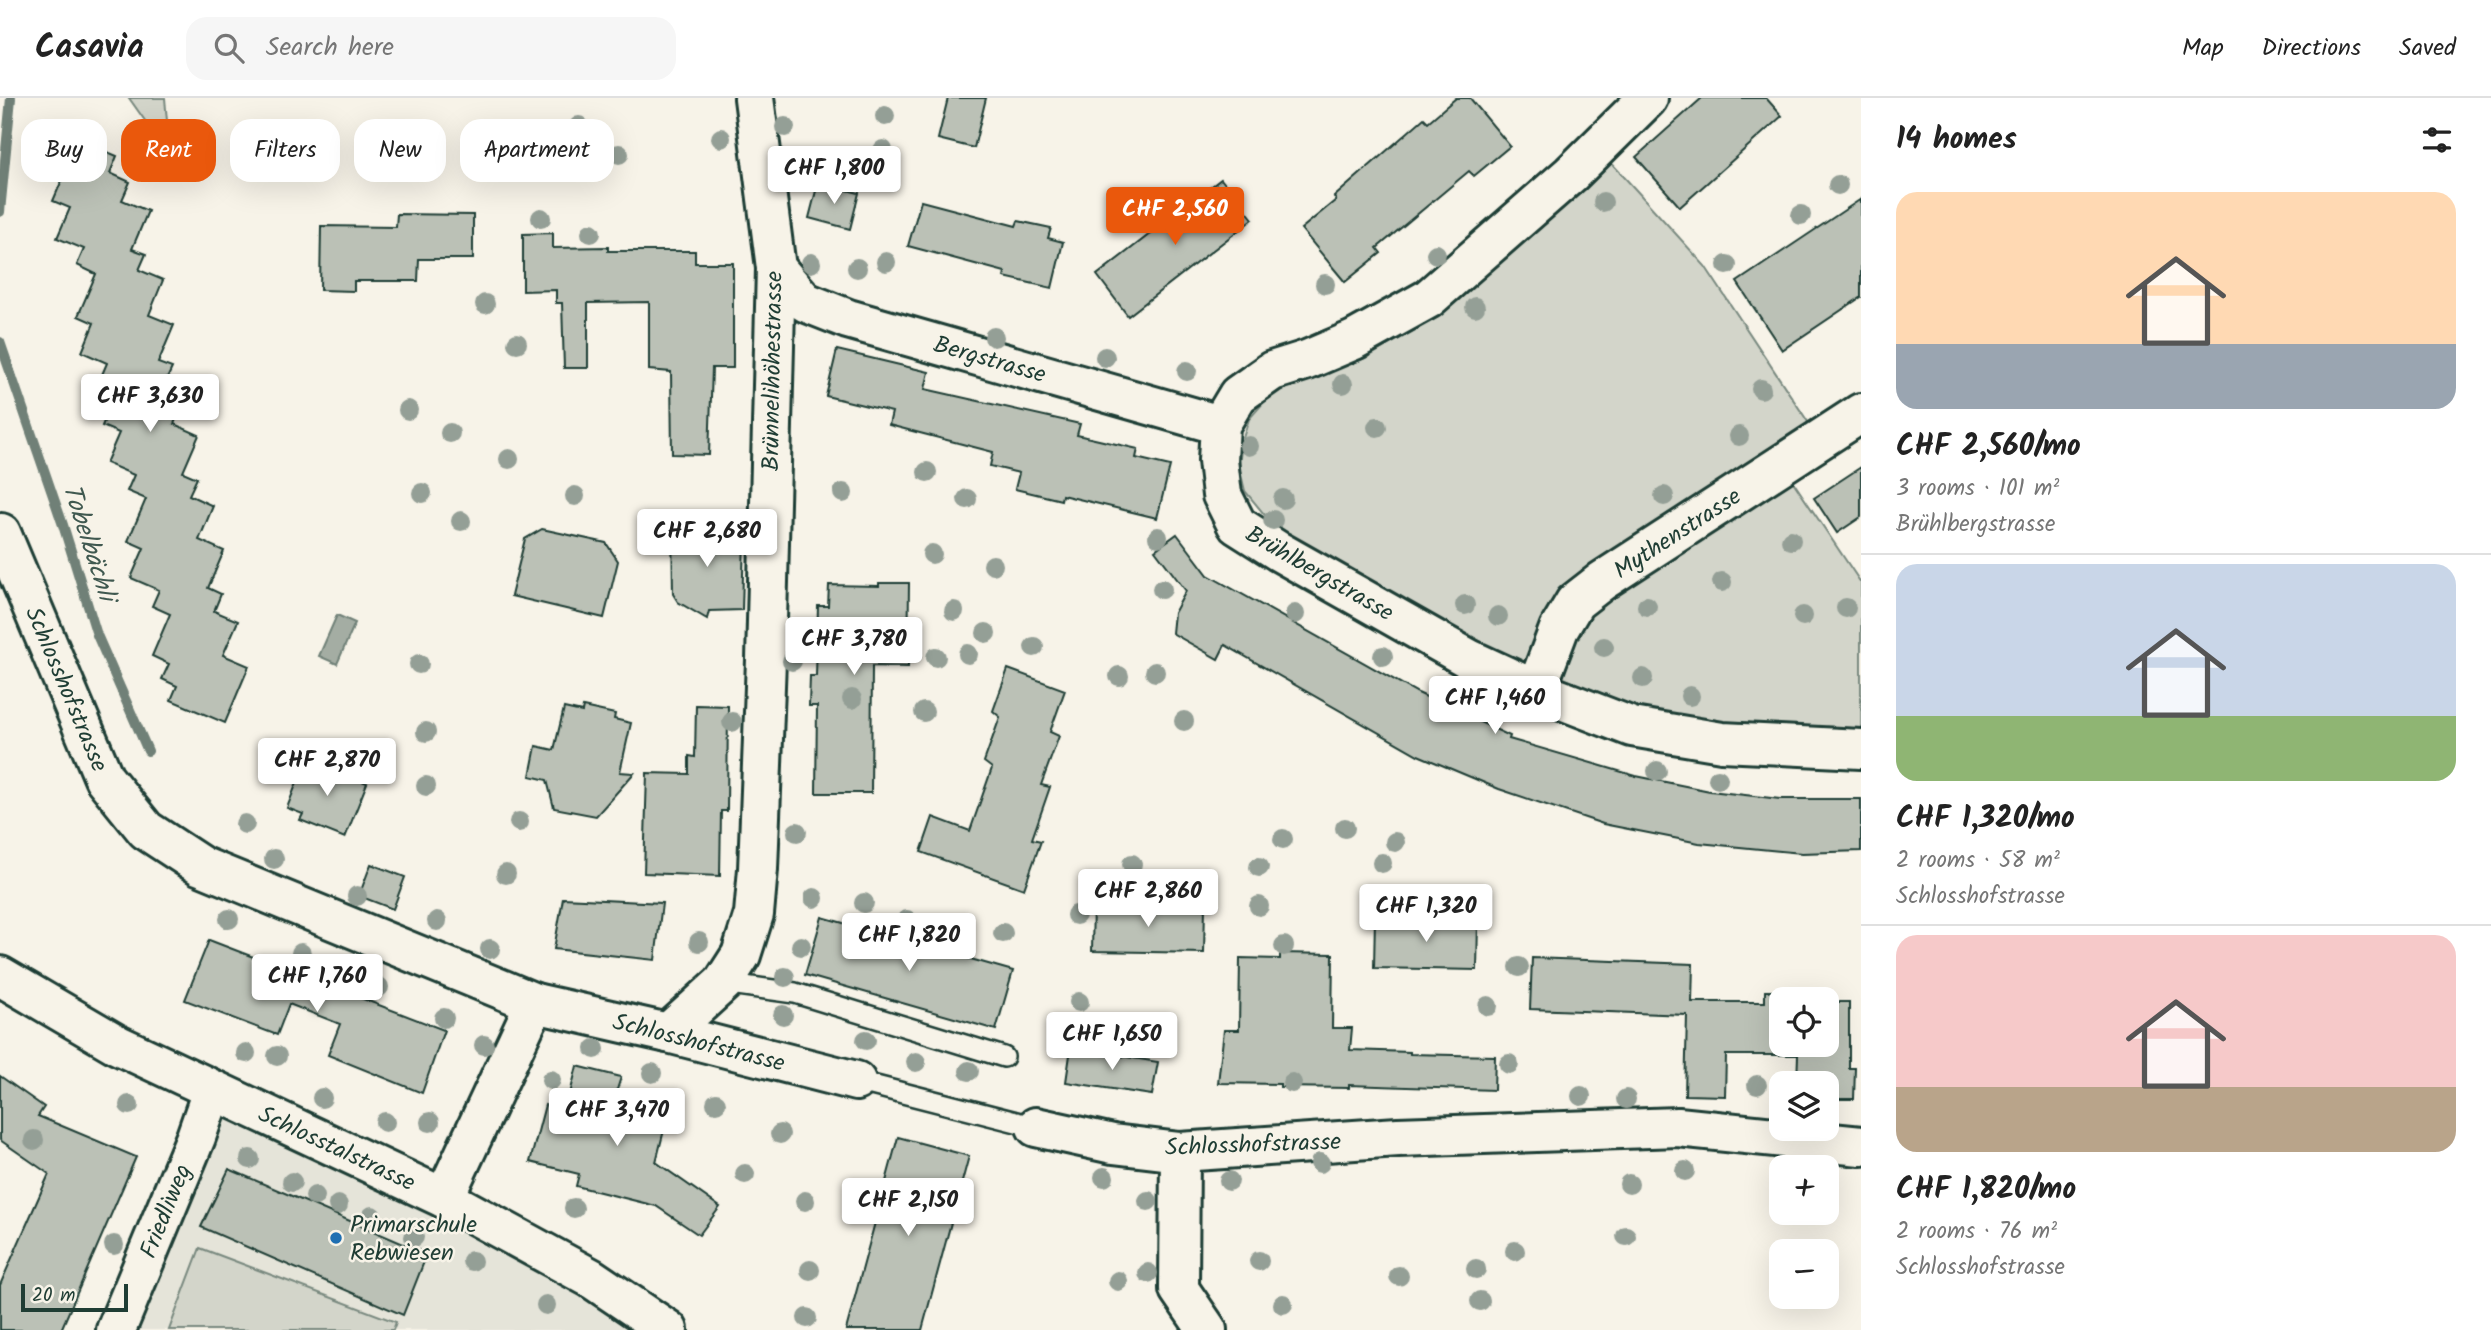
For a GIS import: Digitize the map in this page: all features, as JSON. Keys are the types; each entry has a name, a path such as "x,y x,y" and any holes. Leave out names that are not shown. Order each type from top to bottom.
{"street":[{"name":"Brünnelihöhestrasse","path":"668,1033 723,983 741,955 754,914 766,660 776,268 754,98"},
{"name":"Brühlbergstrasse","path":"1648,98 1571,173 1428,299 1354,340 1272,371 1238,395 1220,425 1217,460 1222,495 1237,525 1469,659 1536,690 1632,727 1722,741 1861,749"},
{"name":"Bergstrasse","path":"776,268 805,302 848,319 1220,425"},
{"name":"Mythenstrasse","path":"1536,690 1559,629 1575,602 1602,581 1861,413"},
{"name":"Schlosshofstrasse","path":"1,533 104,778 146,830 201,866 535,1003 668,1033 856,1082"},
{"name":"Schlosstalstrasse","path":"0,976 118,1045 444,1198 591,1278 668,1330"},
{"path":"444,1198 535,1003"},
{"name":"Friedliweg","path":"116,1330 212,1091"},
{"name":"Schlosshofstrasse","path":"1036,1127 1113,1144 1180,1152 1398,1137 1678,1127 1861,1146"},
{"path":"1180,1152 1179,1289 1207,1330"}],"lane":[{"path":"723,983 796,993 1004,1057"},
{"name":"Schlosshofstrasse","path":"856,1082 1036,1127"}],"shaded area":[{"path":"129,98 165,98 167,119 144,119"},
{"path":"1596,146 1705,266 1820,440 1782,465 1861,583 1861,749 1722,742 1536,690 1273,525 1245,491 1239,466 1242,441 1249,419 1272,393 1368,357 1431,319 1519,241"},
{"path":"337,615 355,623 337,664 319,656"},
{"name":"Primarschule Rebwiesen","path":"212,1091 668,1330 116,1330"},
{"path":"200,1248 396,1322 393,1330 169,1330"}],"building":[{"path":"948,98 986,98 974,148 938,139"},
{"path":"1456,98 1470,98 1510,146 1474,176 1469,171 1377,248 1381,253 1345,282 1301,229 1424,118 1428,122"},
{"path":"1702,98 1766,98 1782,116 1680,207 1636,157"},
{"path":"107,152 117,156 110,173 121,178 121,182 130,182 122,200 148,211 132,249 146,254 139,270 163,280 149,315 174,325 158,363 172,368 166,381 188,391 174,424 199,435 183,472 197,478 189,495 213,506 199,540 224,551 208,588 221,594 214,611 238,621 223,655 249,666 225,723 171,700 177,686 162,679 169,664 152,656 170,614 152,606 159,590 131,578 144,548 128,541 146,499 127,491 134,475 106,463 119,433 102,426 120,384 101,377 107,363 82,352 94,323 78,316 96,274 77,265 84,249 57,238 70,208 53,201 61,182 107,182"},
{"path":"1221,179 1253,219 1128,316 1097,275"},
{"path":"818,183 859,193 850,229 809,218"},
{"path":"1861,199 1861,297 1782,350 1737,282"},
{"path":"921,201 1016,226 1018,221 1051,228 1048,238 1063,242 1052,288 1004,277 1005,272 908,246"},
{"path":"397,214 473,215 473,259 419,259 418,281 354,281 354,291 320,290 321,226 396,227"},
{"path":"553,233 553,248 608,247 608,251 695,251 695,263 733,263 733,368 712,368 709,455 672,454 671,372 649,370 649,302 588,303 588,368 564,368 562,303 556,303 556,290 523,291 523,234"},
{"path":"837,350 929,372 925,389 1080,424 1077,435 1138,449 1136,458 1170,466 1157,518 1062,495 1061,500 1015,489 1019,473 990,466 993,452 889,425 892,412 826,396"},
{"path":"1861,467 1861,517 1837,533 1814,498"},
{"path":"672,526 722,526 722,538 744,538 742,610 709,611 707,619 678,602 673,594"},
{"path":"542,529 606,543 618,561 604,618 511,596 525,539"},
{"path":"1177,534 1208,575 1418,693 1510,736 1509,739 1636,776 1710,791 1780,799 1861,799 1861,851 1802,853 1699,843 1603,824 1499,789 1418,755 1225,645 1218,659 1172,633 1174,613 1186,591 1155,550"},
{"path":"879,583 909,583 908,667 872,666 871,793 816,793 817,706 809,706 810,676 816,676 818,606 828,606 829,585 879,586"},
{"path":"1008,669 1065,690 1050,732 1059,736 1041,785 1050,787 1032,839 1041,841 1024,889 921,852 933,817 970,831 992,768 984,762 1000,717 993,711"},
{"path":"696,705 728,706 727,811 721,811 720,876 644,873 647,773 689,774 689,756 695,757"},
{"path":"583,707 615,714 614,719 631,723 620,772 634,773 596,816 554,808 547,780 530,776 536,746 554,750 564,708 582,712"},
{"path":"306,759 367,783 345,838 300,820 303,814 287,808"},
{"path":"371,864 405,877 393,909 359,896"},
{"path":"563,898 662,903 655,960 554,949"},
{"path":"1093,904 1205,906 1204,953 1092,951"},
{"path":"822,917 1013,971 996,1030 805,975"},
{"path":"1375,917 1478,920 1477,970 1374,968"},
{"path":"209,940 444,1030 422,1093 328,1055 340,1024 289,1004 277,1035 185,1000"},
{"path":"1280,953 1333,954 1332,1028 1352,1028 1350,1050 1495,1056 1494,1090 1349,1085 1349,1088 1280,1087 1280,1084 1218,1083 1224,1030 1239,1030 1240,958 1280,959"},
{"path":"1532,958 1693,964 1692,1002 1765,1002 1765,991 1769,991 1769,1055 1726,1055 1725,1096 1685,1095 1687,1015 1530,1009"},
{"path":"1839,1002 1849,1002 1849,1068 1855,1068 1854,1099 1839,1099 1839,1071 1797,1071 1798,1057 1839,1057"},
{"path":"1071,1048 1158,1062 1152,1095 1066,1082"},
{"path":"577,1066 621,1077 616,1093 670,1106 656,1162 720,1207 699,1235 656,1206 576,1186 579,1174 530,1162 545,1105 566,1110"},
{"path":"0,1076 44,1107 38,1116 136,1157 61,1330 0,1330 0,1285 49,1174 0,1140"},
{"path":"898,1137 969,1156 922,1330 846,1330"},
{"path":"229,1169 427,1254 403,1315 201,1227"}],"waterway":[{"name":"Tobelbächli","path":"0,212 11,98"},
{"name":"Tobelbächli","path":"0,342 63,525 97,635 148,751"}],"place":[{"name":"Primarschule Rebwiesen","path":"336,1238"}]}
